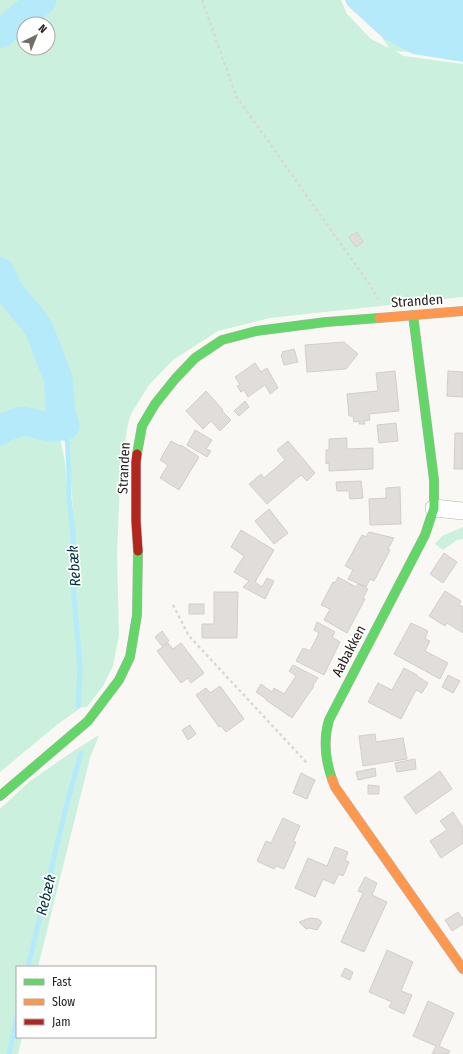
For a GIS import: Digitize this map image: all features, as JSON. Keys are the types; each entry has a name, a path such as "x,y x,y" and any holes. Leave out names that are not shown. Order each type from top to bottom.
{"street":[{"name":"Stranden","path":"0,796 88,721 119,680 130,657 137,615 138,549 136,521 136,462 138,448 142,426 155,404 174,379 195,358 222,340 256,331 326,322 463,311"},
{"name":"Aabakken","path":"413,315 434,480 434,508 425,535 337,703 328,724 324,746 327,769 335,787 463,969"},
{"path":"434,508 463,511"}],"path":[{"path":"202,0 236,96 370,285 388,317"},
{"path":"173,605 189,636 297,753 313,768 327,769"}],"green space":[{"path":"0,0 341,0 347,14 371,39 389,48 358,0 463,0 463,56 395,51 404,56 463,64 463,297 270,318 218,331 173,360 149,385 131,414 127,428 120,484 117,553 119,635 113,666 103,686 87,707 82,707 58,724 0,772 0,436 14,428 28,426 59,433 65,462 76,590 71,437 66,411 57,410 50,419 24,415 6,421 0,425"},
{"path":"463,527 463,539 457,540 443,550 435,544 442,536"},
{"path":"99,735 90,758 38,966 16,966 16,1038 22,1038 18,1054 0,1054 0,809 30,781"}],"water":[{"path":"345,0 463,0 463,62 413,54 383,38 347,5"}],"building":[{"path":"357,232 363,242 356,247 349,237"},
{"path":"344,342 358,354 346,369 307,372 305,345"},
{"path":"294,349 298,362 284,365 281,355 283,354 282,352"},
{"path":"255,363 261,372 267,368 278,388 270,394 265,385 248,397 244,390 241,392 237,386 240,385 235,377"},
{"path":"395,371 399,411 369,414 370,420 364,421 365,424 359,424 359,421 354,422 353,416 349,416 347,394 378,391 376,373"},
{"path":"448,371 463,372 463,397 447,396"},
{"path":"206,391 231,420 220,431 211,421 203,429 186,411"},
{"path":"245,401 249,407 239,416 234,411"},
{"path":"396,423 398,441 379,443 377,425"},
{"path":"195,430 212,440 206,449 211,451 207,457 187,445"},
{"path":"455,433 463,433 463,469 454,469"},
{"path":"347,438 347,449 373,448 373,469 329,471 329,463 326,464 326,450 329,450 329,439"},
{"path":"171,441 180,446 181,445 199,457 179,490 160,478 168,465 160,460"},
{"path":"288,441 315,473 307,481 301,475 267,504 249,484 261,474 264,478 285,460 277,450"},
{"path":"361,481 363,498 350,499 349,491 337,491 336,482"},
{"path":"400,487 401,524 370,525 369,499 386,498 386,488"},
{"path":"269,509 288,533 274,544 255,521"},
{"path":"241,530 274,550 255,582 262,587 267,578 274,581 265,599 243,587 249,581 234,572 244,556 231,547"},
{"path":"369,532 394,538 388,549 390,550 374,581 370,579 366,587 348,579 353,570 345,566 362,535 366,537"},
{"path":"444,553 457,562 443,583 430,574"},
{"path":"338,577 356,587 358,584 368,589 363,598 365,599 347,633 324,620 330,609 321,605 333,582 335,583"},
{"path":"445,591 461,601 459,605 463,607 463,633 447,623 445,626 429,616"},
{"path":"214,592 238,592 237,638 202,638 202,624 214,624"},
{"path":"189,604 204,604 204,614 189,614"},
{"path":"317,622 335,632 332,637 340,642 324,675 296,661 303,648 310,651 319,633 314,630"},
{"path":"411,623 428,631 425,639 430,641 425,651 448,663 440,679 394,654"},
{"path":"162,631 169,641 162,646 155,637"},
{"path":"168,643 173,649 181,643 204,673 191,683 188,678 181,683 157,651"},
{"path":"293,665 318,678 292,718 256,692 261,684 272,692 274,688 284,694 296,676 289,671"},
{"path":"404,668 428,683 422,693 416,690 401,719 368,702 378,683 392,690"},
{"path":"448,675 460,681 453,693 442,687"},
{"path":"220,686 244,719 226,732 221,726 219,727 196,695 206,688 210,693"},
{"path":"190,725 196,734 188,740 182,730"},
{"path":"375,734 376,742 403,738 407,759 363,766 359,736"},
{"path":"415,759 416,769 397,772 395,763"},
{"path":"375,768 376,776 358,780 356,772"},
{"path":"440,771 452,789 416,814 404,797"},
{"path":"301,773 315,780 307,799 293,793"},
{"path":"368,785 379,786 379,794 368,794"},
{"path":"453,812 463,828 463,843 441,858 430,841 447,830 440,821"},
{"path":"283,818 300,826 293,842 296,842 284,869 276,866 274,869 257,861 266,841 271,843"},
{"path":"335,847 348,852 345,860 349,862 343,876 339,874 334,884 323,879 315,897 295,888 308,858 327,866"},
{"path":"365,877 377,883 372,895 387,902 364,952 341,942 363,893 358,891"},
{"path":"458,912 463,919 463,924 452,931 445,920"},
{"path":"310,918 318,919 322,922 317,930 309,928 306,929 299,922"},
{"path":"387,950 413,962 401,991 412,995 404,1014 389,1007 392,1002 369,992"},
{"path":"345,968 353,972 350,980 341,976"},
{"path":"428,1001 454,1013 439,1046 450,1051 448,1054 432,1054 436,1046 413,1036"}],"waterway":[{"path":"0,34 42,0"},
{"path":"0,272 10,293 39,329 58,378 61,412 65,426 48,427 22,421 5,427 0,431"},
{"name":"Rebæk","path":"65,426 67,433 69,498 73,535 73,583 80,669 78,706"},
{"name":"Rebæk","path":"28,966 66,807 81,753"},
{"name":"Rebæk","path":"9,1054 16,1022"}],"traffic: fast":[{"path":"332,779 325,742 329,720 425,535 434,508 434,480 413,315"},
{"path":"137,454 142,426 155,404 175,379 195,358 222,340 256,331 326,322 379,318"},
{"path":"0,796 88,721 119,680 130,657 137,615 138,551"}],"traffic: slow":[{"path":"379,318 463,311"},
{"path":"332,779 335,787 463,969"}],"traffic: jam":[{"path":"137,454 136,521 138,551"}]}
